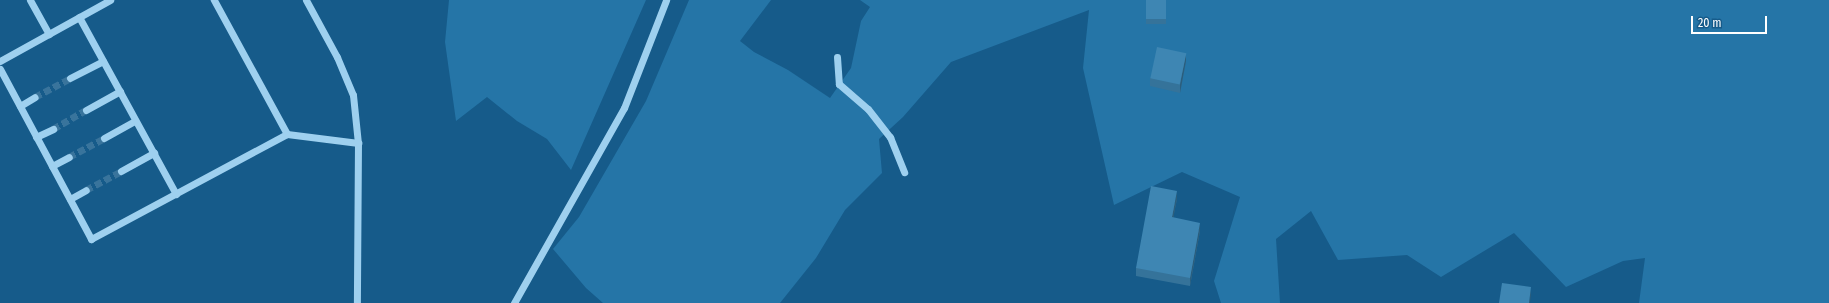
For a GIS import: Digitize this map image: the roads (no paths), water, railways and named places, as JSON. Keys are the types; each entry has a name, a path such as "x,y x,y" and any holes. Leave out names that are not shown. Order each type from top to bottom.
{"lane":[{"path":"30,0 49,34"},
{"path":"0,61 110,0"},
{"path":"214,0 287,134"},
{"path":"306,0 337,57 353,95 358,143 357,303"},
{"path":"514,303 624,108 666,0"},
{"path":"79,17 176,194"},
{"path":"837,57 839,84 868,109 890,138 904,172"},
{"path":"70,78 103,60"},
{"path":"0,69 91,239 287,134 358,143"},
{"path":"86,110 120,91"},
{"path":"20,106 35,98"},
{"path":"104,138 136,121"},
{"path":"36,138 53,129"},
{"path":"121,171 154,153"},
{"path":"52,166 69,157"},
{"path":"70,199 86,190"}],"tunnel":[{"path":"35,97 70,78"},
{"path":"53,129 86,110"},
{"path":"69,157 104,138"},
{"path":"86,190 121,171"}]}
